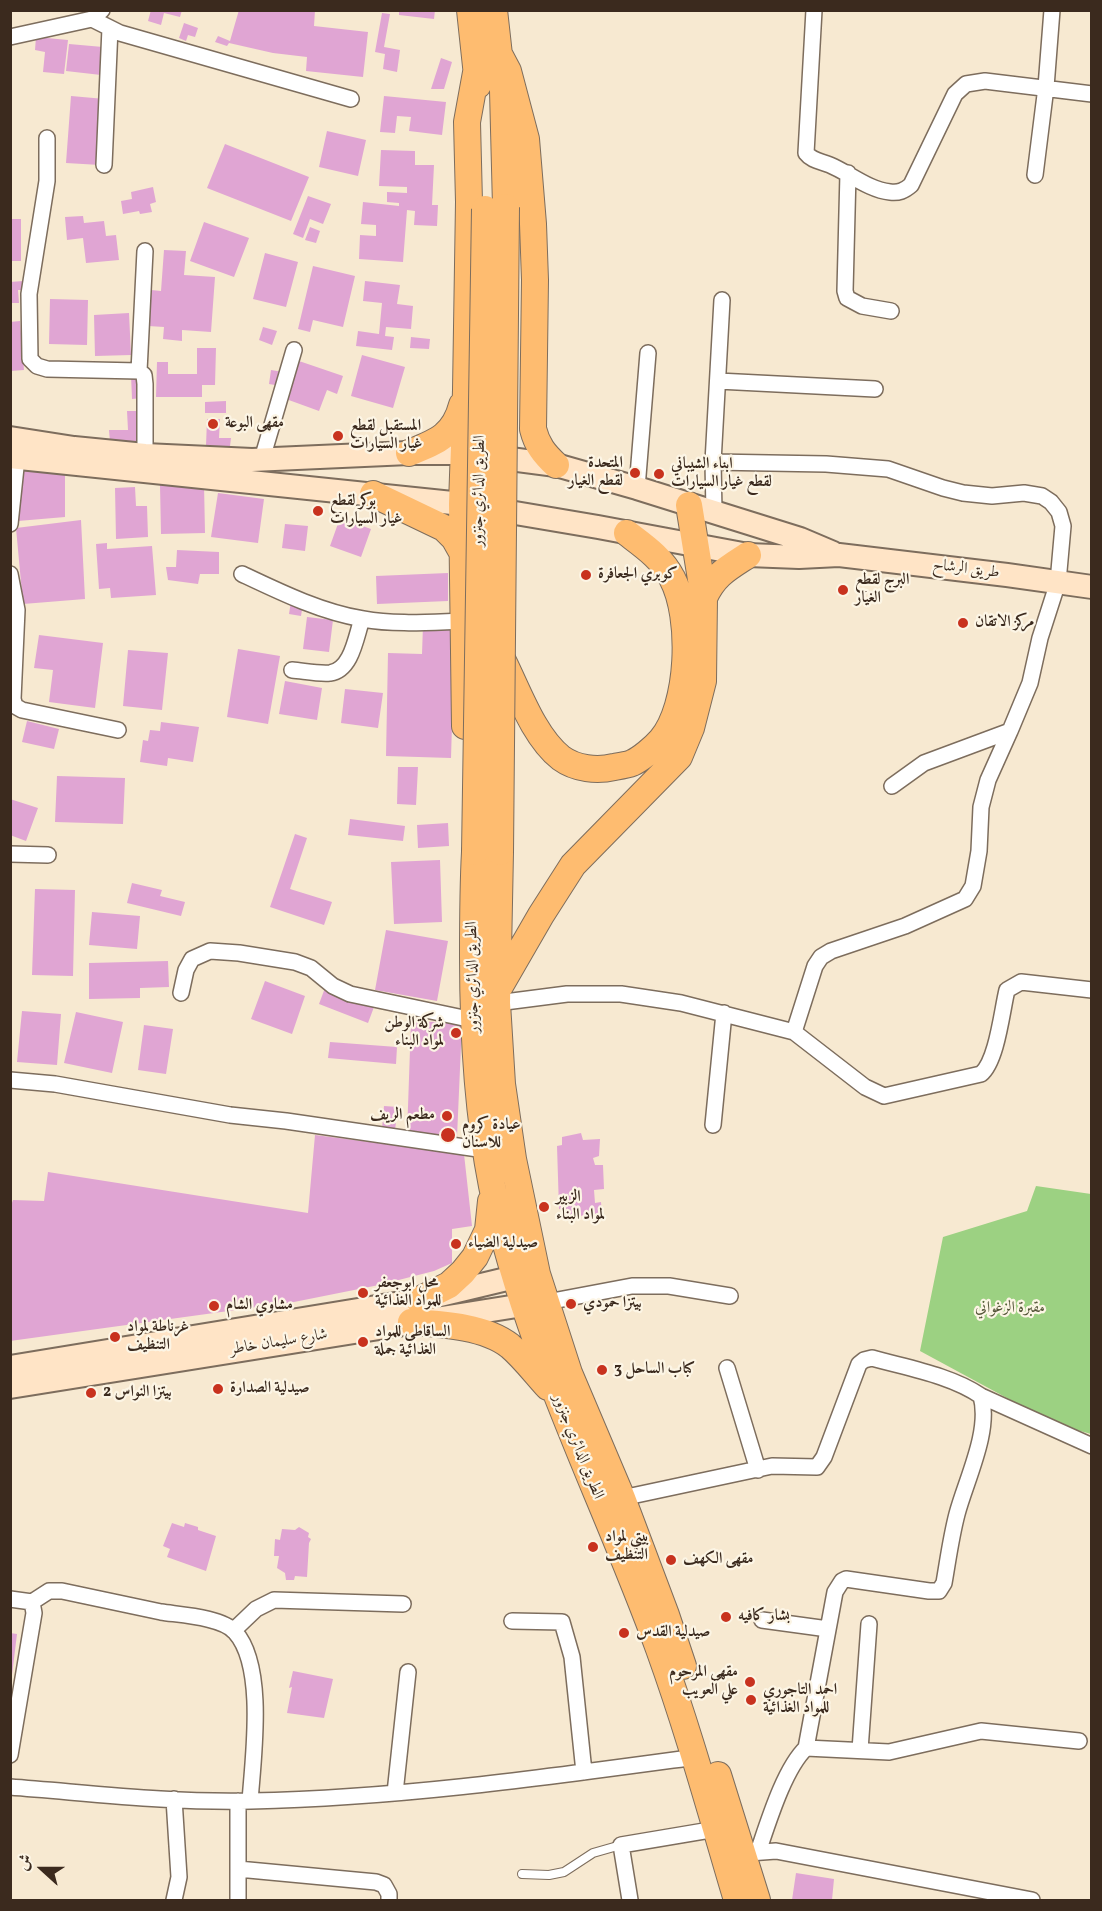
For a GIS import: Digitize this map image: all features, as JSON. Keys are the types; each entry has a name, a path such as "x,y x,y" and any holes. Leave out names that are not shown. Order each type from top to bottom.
{"main road":[{"name":"الطريق الدائري جنزور","path":"470,10 496,208 503,661 487,852 473,957 473,1020 485,1150 493,1189 535,1303 556,1396 659,1648 696,1757 737,1900"},
{"name":"الطريق الدائري جنزور","path":"494,10 503,91 496,208 487,852 502,1084 526,1276"},
{"path":"499,54 508,71 526,139 535,280 533,429 536,442 556,465"},
{"path":"473,957 468,923 465,863 465,621 462,504 469,202 467,122 477,67"},
{"path":"409,453 440,440 449,432 460,415 466,390"},
{"path":"13,451 74,448 145,454 262,459 464,453 556,465 800,539 839,555"},
{"path":"13,451 462,504 598,526 748,555 799,558 839,555"},
{"path":"373,494 444,528 454,538 463,554"},
{"path":"498,996 541,915 573,865 679,757 691,728 703,681 704,598 689,505"},
{"path":"503,661 541,735 549,747 564,760 587,769 608,768 632,763 660,741 670,727 680,698 685,628 682,604 674,580 664,564 627,533"},
{"path":"704,598 716,577 723,570 748,555"},
{"name":"طريق الرشاح","path":"839,555 1092,587"},
{"path":"415,1311 449,1285 475,1257 488,1230 493,1189"},
{"name":"شارع سليمان خاطر","path":"10,1387 415,1311 526,1276"},
{"name":"الطريق الدائري جنزور","path":"535,1303 569,1372 622,1498 666,1615 751,1853 757,1900"},
{"name":"شارع سليمان خاطر","path":"10,1367 415,1311 535,1303"},
{"path":"415,1311 447,1324 493,1337 509,1346 556,1396"}],"street":[{"path":"814,10 806,153 810,158 848,173 875,188 890,192 903,192 911,185 955,94 966,84 985,81 1092,94"},
{"path":"1035,175 1046,87 1052,10"},
{"path":"10,38 96,13 110,28 120,33 351,99"},
{"path":"104,165 110,28"},
{"path":"47,138 47,181 29,294 30,359 37,366 47,369 139,371 144,375 145,454"},
{"path":"848,173 845,291 848,298 862,306 891,311"},
{"path":"139,371 145,251"},
{"path":"714,512 713,462 722,300"},
{"path":"262,459 294,350"},
{"path":"638,488 648,353"},
{"path":"718,381 875,389"},
{"path":"10,524 13,451"},
{"path":"713,462 826,464 888,469 963,493 992,496 1024,493 1042,496 1059,512 1063,526 1058,582 1040,638 1030,683 988,780 981,807 979,851 973,886 965,899 905,926 847,945 821,957 815,966 794,1032"},
{"path":"10,574 14,611 13,699 15,706 22,710 118,730"},
{"path":"242,574 282,593 362,619 400,622 465,621"},
{"path":"292,670 329,673 340,670 348,660 362,619"},
{"path":"892,786 924,764 1010,731"},
{"path":"10,854 48,855"},
{"path":"181,993 186,970 192,959 210,951 239,953 295,962 311,968 333,986 350,994 473,1020"},
{"path":"498,996 621,994 681,1002 724,1013 794,1032 865,1087 884,1096 981,1074 986,1070 994,1048 1007,990 1012,985 1021,982 1092,990"},
{"path":"713,1125 724,1013"},
{"path":"10,1080 55,1084 230,1115 485,1150"},
{"path":"535,1303 632,1286 669,1286 730,1296"},
{"path":"622,1498 772,1466 817,1467 859,1364 872,1358 924,1372 970,1389 1092,1446"},
{"path":"728,1368 758,1470"},
{"path":"751,1853 770,1818 794,1762 806,1748 835,1592 842,1581 846,1579 939,1591 957,1515 979,1444 983,1405 981,1396"},
{"path":"10,1599 32,1602 49,1591 62,1591 196,1617 225,1624 234,1630 248,1652 253,1673 255,1732 244,1801 238,1869 238,1900"},
{"path":"234,1630 256,1609 274,1600 403,1604"},
{"path":"10,1755 34,1613 32,1602"},
{"path":"762,1620 828,1629"},
{"path":"512,1621 562,1623 565,1629 572,1657 584,1772"},
{"path":"860,1750 869,1624"},
{"path":"395,1793 408,1672"},
{"path":"806,1748 889,1752 981,1731 1079,1741"},
{"path":"10,1787 100,1796 244,1801 395,1793 696,1757"},
{"path":"174,1799 179,1877 174,1900"},
{"path":"630,1900 621,1845 716,1829"},
{"path":"751,1853 776,1851 984,1896 1032,1900"},
{"path":"238,1869 376,1882 384,1885 389,1900"}],"lane":[{"path":"522,1874 549,1875 564,1872 593,1852 621,1845"}],"green space":[{"name":"مقبرة الزغواني","path":"1036,1186 1091,1194 1091,1434 1055,1424 920,1351 943,1237 1027,1211"}],"building":[{"path":"151,10 182,10 180,17 164,13 161,25 148,21"},
{"path":"239,10 315,10 314,26 368,32 363,77 306,71 307,57 273,53 229,43 227,46 215,42 218,36 230,41"},
{"path":"399,10 435,10 434,19 399,15"},
{"path":"382,13 390,14 384,47 400,50 397,72 383,69 385,54 375,52"},
{"path":"184,23 198,28 195,37 188,35 186,41 179,38"},
{"path":"36,37 68,40 64,74 43,72 45,52 35,50"},
{"path":"69,44 103,47 101,75 66,71"},
{"path":"441,58 452,62 444,89 431,89"},
{"path":"71,96 105,99 100,165 66,163"},
{"path":"384,96 446,102 442,135 409,131 411,117 397,116 395,133 380,132"},
{"path":"327,131 366,140 358,176 319,167"},
{"path":"225,144 309,177 291,221 207,188"},
{"path":"381,150 415,151 415,165 434,165 432,205 438,205 437,226 414,225 415,211 407,210 403,262 359,259 360,235 376,236 376,225 361,224 363,202 399,206 399,203 387,202 387,192 407,193 407,187 379,186"},
{"path":"153,187 156,202 150,204 152,212 140,214 139,211 123,214 121,201 132,199 131,192"},
{"path":"308,196 331,204 323,224 310,219 303,238 293,234"},
{"path":"83,216 84,223 104,221 106,236 116,235 119,260 86,263 83,238 67,240 65,217"},
{"path":"10,219 21,219 21,261 10,261"},
{"path":"204,222 249,238 234,277 190,261"},
{"path":"310,227 320,231 316,243 305,240"},
{"path":"164,250 186,251 184,275 215,277 211,332 182,330 182,341 163,339 164,327 148,326 151,290 161,291"},
{"path":"265,253 298,262 286,307 253,299"},
{"path":"313,266 355,276 343,327 313,320 310,332 298,329"},
{"path":"23,281 24,290 18,290 19,303 10,303 10,282"},
{"path":"365,281 400,285 397,304 413,306 411,329 386,327 385,336 394,337 392,350 356,346 358,331 379,334 382,303 363,301"},
{"path":"50,299 88,300 87,345 49,344"},
{"path":"129,313 131,355 95,356 94,315"},
{"path":"20,321 24,370 10,371 10,322"},
{"path":"263,327 277,331 272,345 259,340"},
{"path":"411,337 430,339 429,349 410,348"},
{"path":"197,348 216,348 215,385 202,385 202,397 156,397 157,362 168,362 168,374 197,374"},
{"path":"362,355 405,367 393,408 351,396"},
{"path":"299,361 343,376 337,394 327,390 319,411 286,399"},
{"path":"271,370 283,372 281,386 269,384"},
{"path":"141,374 142,398 132,399 131,375"},
{"path":"226,401 226,413 205,413 205,402"},
{"path":"127,411 138,411 139,442 110,442 109,430 128,430"},
{"path":"207,419 220,419 219,438 231,438 230,446 206,446"},
{"path":"23,464 65,474 65,517 18,521"},
{"path":"204,484 205,533 161,534 160,485"},
{"path":"135,487 136,506 147,506 148,537 116,539 115,488"},
{"path":"218,493 264,499 258,543 211,537"},
{"path":"340,518 371,529 361,557 330,546"},
{"path":"81,520 85,599 23,604 16,528"},
{"path":"285,524 308,526 305,551 282,548"},
{"path":"107,543 107,549 152,546 156,595 111,598 110,588 99,589 96,544"},
{"path":"177,550 219,552 219,574 200,574 198,584 168,580 166,567 176,567"},
{"path":"448,573 448,601 377,604 376,576"},
{"path":"291,601 303,603 301,616 289,614"},
{"path":"307,617 333,620 329,652 303,649"},
{"path":"423,625 455,625 451,758 386,756 388,653 422,654"},
{"path":"39,635 103,643 95,708 49,702 53,670 34,668"},
{"path":"238,649 280,656 268,724 227,717"},
{"path":"128,650 168,653 162,710 123,706"},
{"path":"285,681 322,688 317,720 279,714"},
{"path":"345,689 383,693 378,728 341,723"},
{"path":"27,721 59,729 54,749 22,742"},
{"path":"161,722 199,727 193,762 168,758 167,766 140,762 143,740 148,741 150,730 160,731"},
{"path":"398,767 418,767 416,805 397,804"},
{"path":"57,776 125,778 123,824 55,822"},
{"path":"10,799 38,808 26,841 10,835"},
{"path":"350,819 405,826 403,841 348,835"},
{"path":"448,823 449,846 418,848 417,825"},
{"path":"295,834 307,838 290,889 332,902 324,925 270,907"},
{"path":"440,860 442,922 394,924 391,862"},
{"path":"132,883 162,890 160,896 185,902 181,916 127,903"},
{"path":"35,889 75,890 73,976 32,975"},
{"path":"92,912 140,916 137,949 89,945"},
{"path":"386,930 448,941 437,1001 375,990"},
{"path":"168,961 169,987 140,988 140,998 89,999 89,963"},
{"path":"265,981 305,996 292,1034 251,1019"},
{"path":"325,988 374,1007 368,1023 319,1004"},
{"path":"22,1011 61,1014 57,1065 17,1062"},
{"path":"76,1012 123,1022 112,1073 64,1063"},
{"path":"411,1021 462,1023 457,1137 407,1135"},
{"path":"144,1025 173,1029 166,1074 138,1070"},
{"path":"330,1042 397,1047 396,1064 328,1058"},
{"path":"384,1106 398,1107 395,1130 382,1129"},
{"path":"581,1133 583,1140 600,1139 599,1156 593,1158 595,1165 603,1165 604,1189 594,1190 595,1203 601,1202 602,1214 568,1217 567,1210 559,1209 557,1146 562,1145 562,1137"},
{"path":"315,1135 464,1154 472,1226 452,1229 452,1263 434,1271 379,1285 294,1302 10,1341 10,1208 13,1200 44,1201 48,1172 308,1213"},
{"path":"172,1523 184,1527 185,1523 216,1536 206,1571 167,1557 170,1549 163,1546"},
{"path":"299,1527 309,1533 308,1537 311,1539 307,1577 295,1576 294,1580 286,1580 285,1573 277,1568 279,1556 274,1556 275,1539 280,1540 282,1529 295,1530"},
{"path":"10,1633 17,1634 12,1675 10,1675"},
{"path":"293,1671 333,1679 324,1718 287,1713"},
{"path":"796,1873 834,1879 832,1900 792,1900"}],"place":[{"name":"مقهى البوعة","path":"213,424"},
{"name":"المستقبل لقطع غيار السيارات","path":"338,436"},
{"name":"المتحدة لقطع الغيار","path":"635,473"},
{"name":"ابناء الشيباني لقطع غيار السيارات","path":"659,474"},
{"name":"بوكر لقطع غيار السيارات","path":"318,511"},
{"name":"كوبري الجعافرة","path":"586,575"},
{"name":"البرج لقطع الغيار","path":"843,590"},
{"name":"مركز الاتقان","path":"963,623"},
{"name":"شركة الوطن لمواد البناء","path":"456,1033"},
{"name":"مطعم الريف","path":"447,1116"},
{"name":"عيادة كروم للاسنان","path":"448,1135"},
{"name":"الزبير لمواد البناء","path":"544,1207"},
{"name":"صيدلية الضياء","path":"456,1244"},
{"name":"محل ابوجعفر للمواد الغذائية","path":"363,1293"},
{"name":"بيتزا حمودي","path":"571,1304"},
{"name":"مشاوي الشام","path":"214,1306"},
{"name":"غرناطة لمواد التنظيف","path":"115,1337"},
{"name":"الساقاطي للمواد الغذائية جملة","path":"363,1342"},
{"name":"كباب الساحل 3","path":"602,1370"},
{"name":"صيدلية الصدارة","path":"218,1389"},
{"name":"بيتزا النواس 2","path":"91,1393"},
{"name":"بيتي لمواد التنظيف","path":"593,1547"},
{"name":"مقهى الكهف","path":"671,1560"},
{"name":"بشار كافيه","path":"726,1617"},
{"name":"صيدلية القدس","path":"624,1633"},
{"name":"مقهى المرحوم علي العويب","path":"750,1682"},
{"name":"احمد التاجوري للمواد الغذائية","path":"751,1700"}]}
